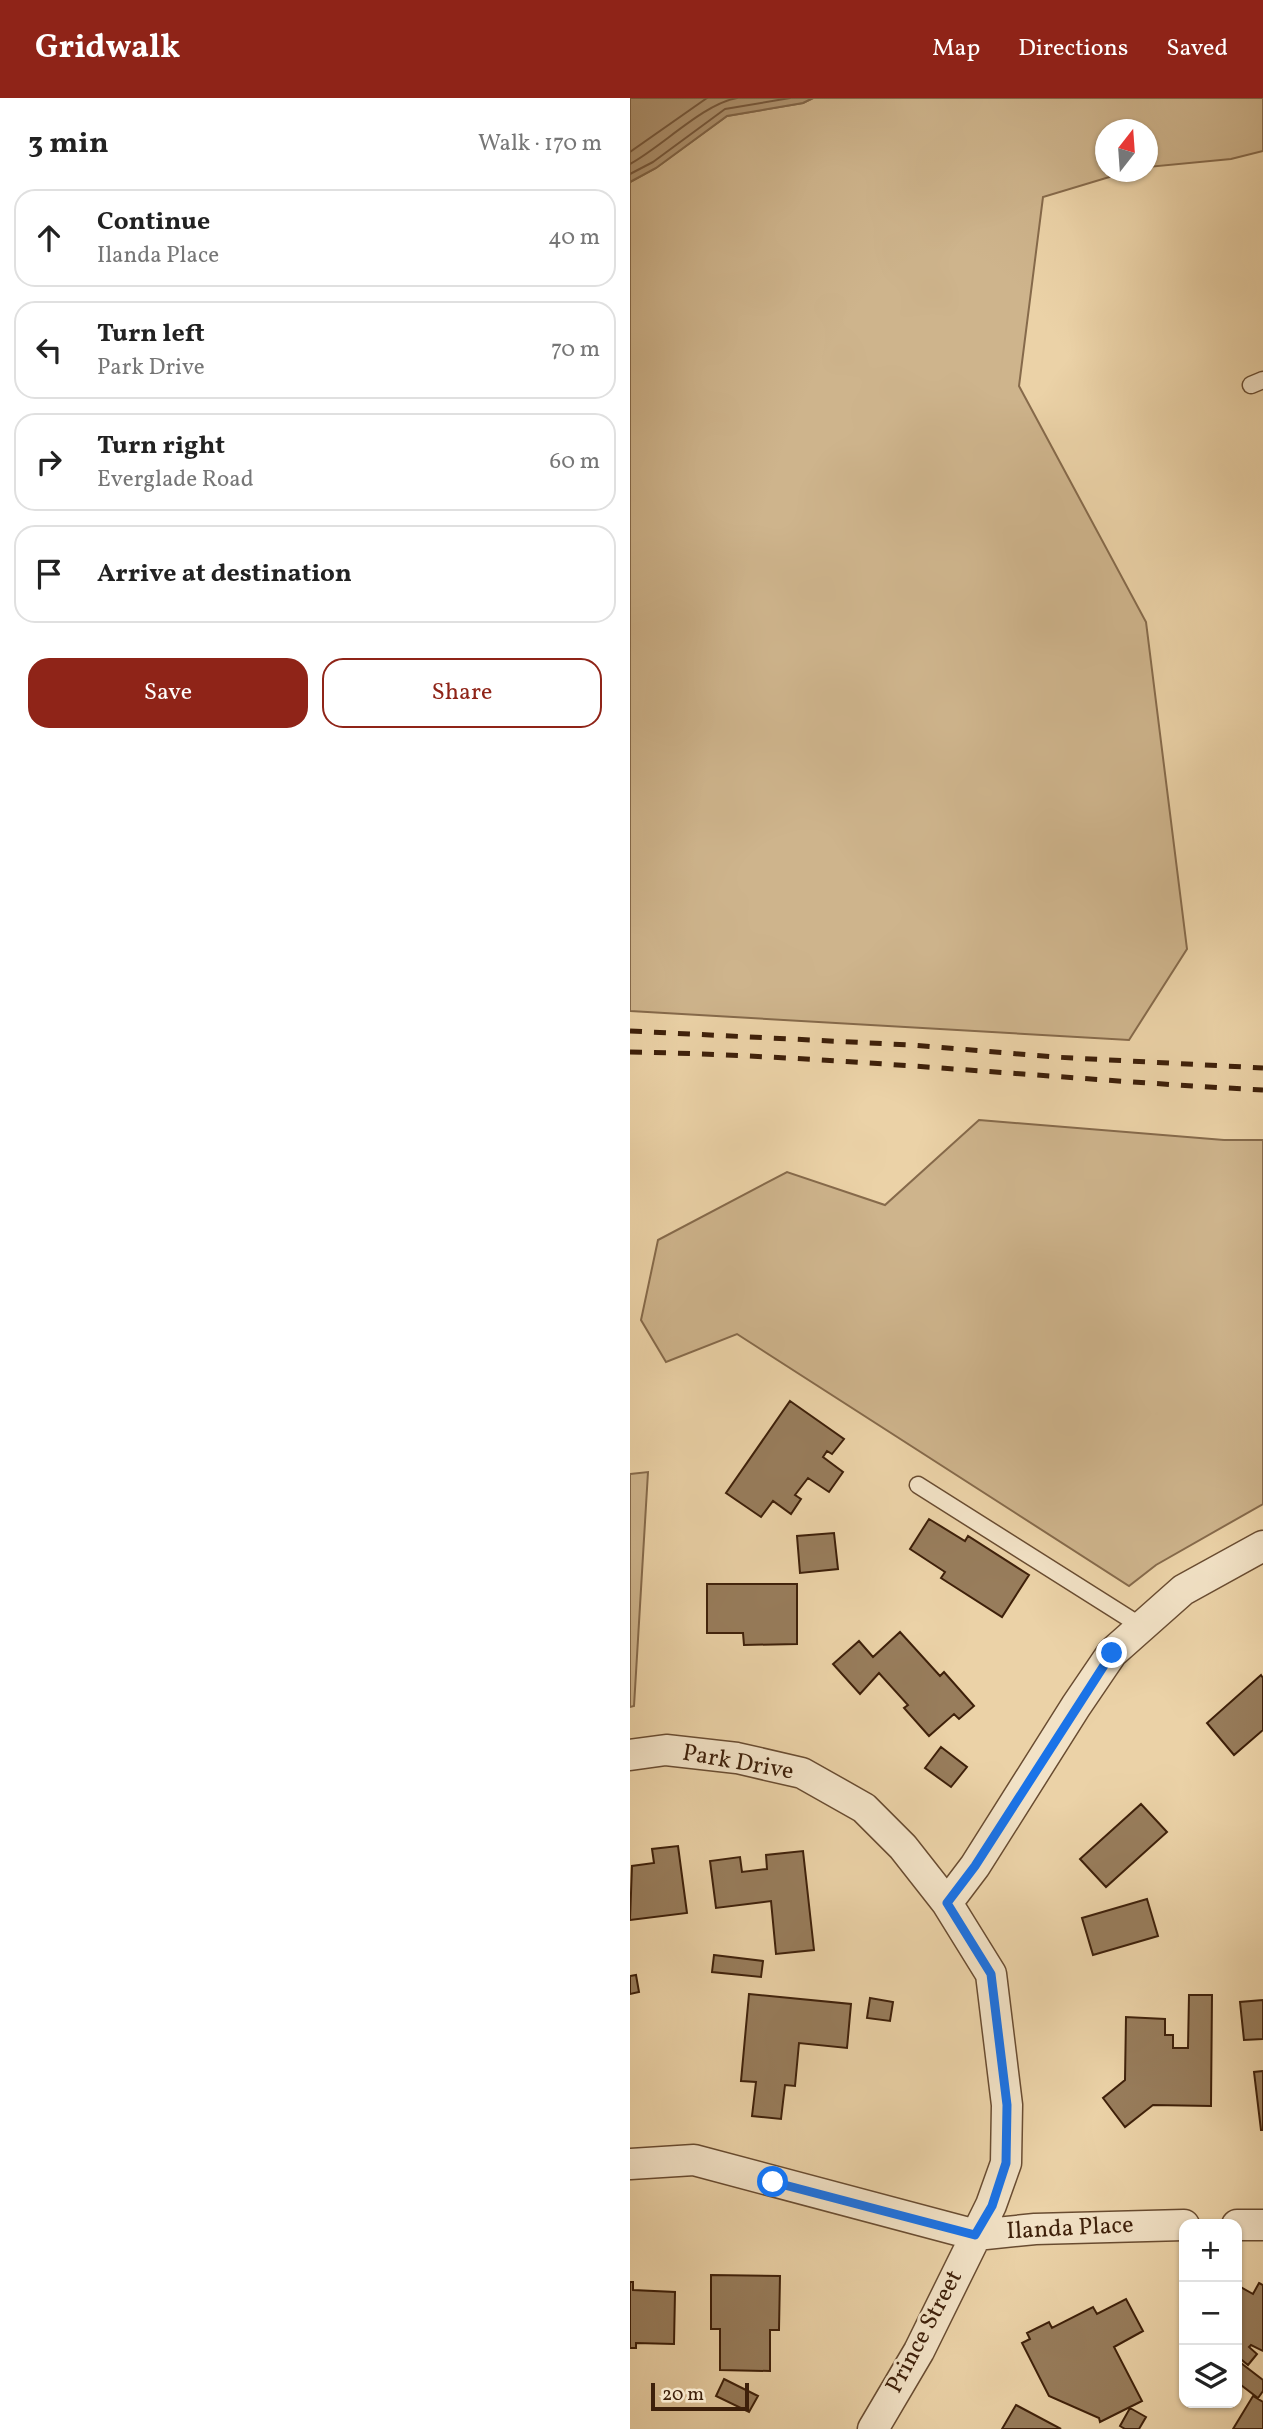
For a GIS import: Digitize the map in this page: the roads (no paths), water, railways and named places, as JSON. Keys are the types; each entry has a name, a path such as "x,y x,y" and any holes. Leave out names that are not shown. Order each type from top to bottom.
{"street":[{"path":"947,1903 975,1866 1112,1653 1184,1590 1263,1546"},
{"name":"Park Drive","path":"630,1755 666,1750 737,1758 802,1773 864,1808 903,1847 947,1903 991,1974 1007,2105 1006,2163 992,2206 975,2235"},
{"name":"Ilanda Place","path":"630,2164 694,2160 975,2235 1035,2228 1179,2225"},
{"path":"1242,2225 1263,2225"},
{"name":"Prince Street","path":"873,2429 919,2351 975,2235"}],"lane":[{"path":"918,1485 1141,1626"}],"water":[{"path":"630,98 813,98 803,103 727,116 656,168 630,182"}],"railway":[{"path":"630,1031 911,1045 1054,1057 1263,1068"},
{"path":"630,1052 788,1058 1263,1090"}]}
